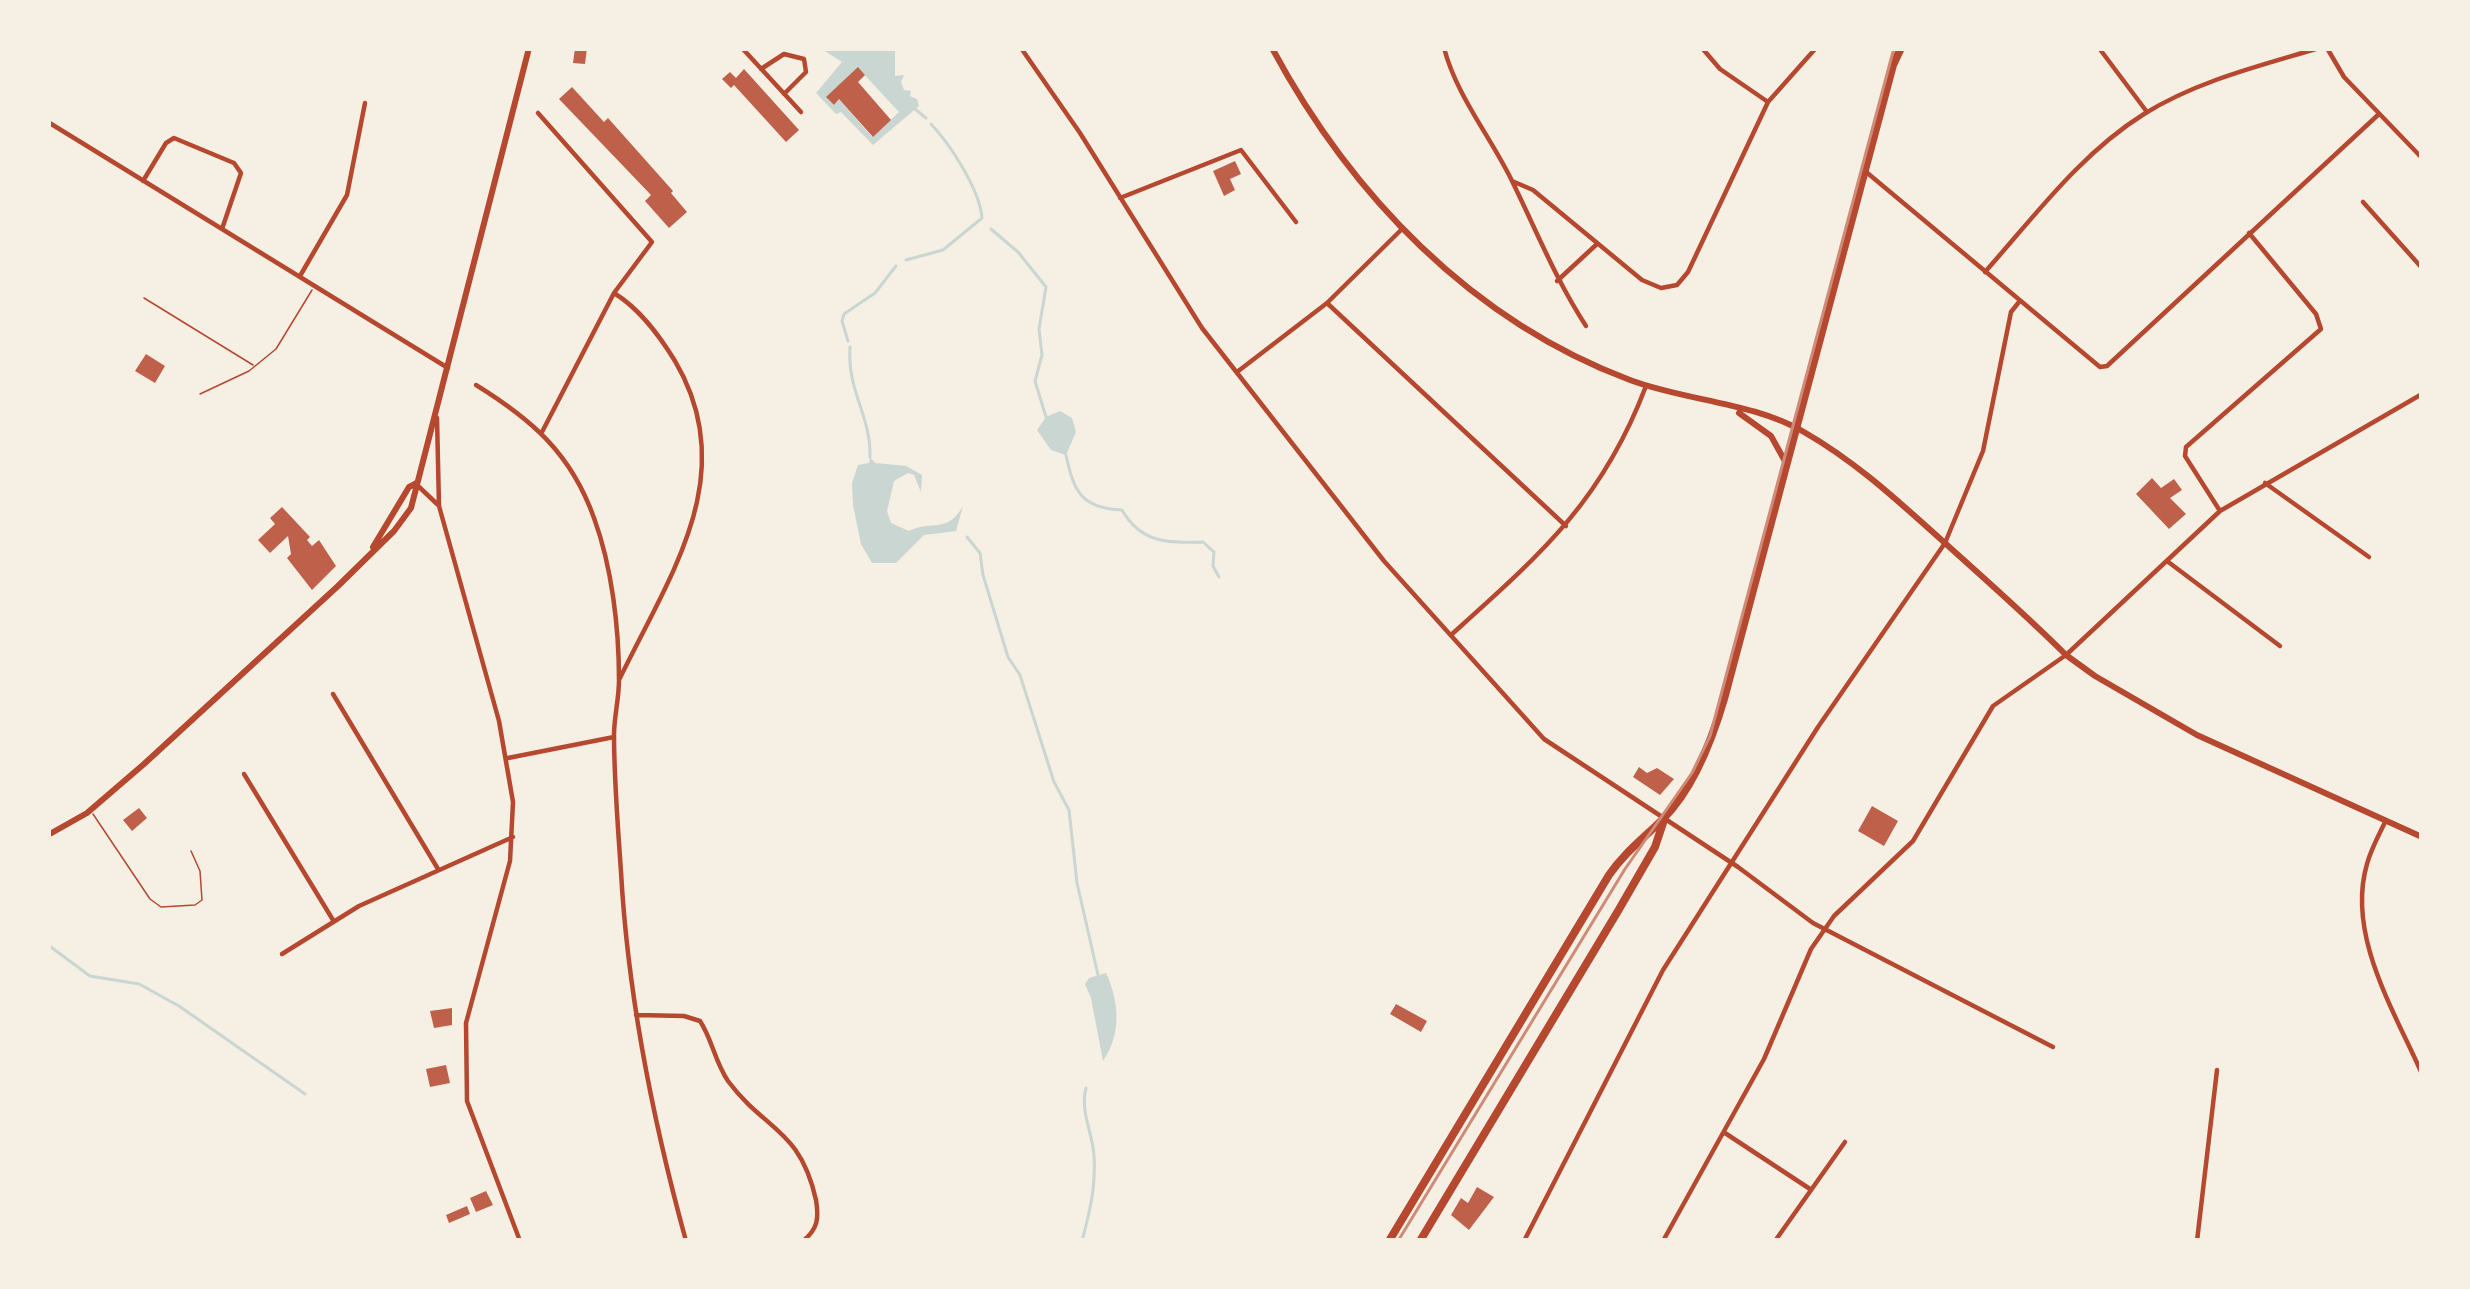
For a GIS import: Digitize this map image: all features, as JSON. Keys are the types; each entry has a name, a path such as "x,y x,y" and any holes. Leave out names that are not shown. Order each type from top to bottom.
{"main road":[{"path":"1389,1241 1610,875 1630,848 1663,820 1697,769 1718,719 1897,48"},
{"path":"1420,1241 1655,848 1663,820"}],"street":[{"path":"48,835 91,810 368,555 399,525 414,502 529,48"},
{"path":"742,48 801,112"},
{"path":"1021,48 1194,316 1384,561 1547,742 1733,863 1825,930 2053,1047"},
{"path":"1272,48 1339,156 1402,229 1450,274 1520,324 1582,359 1646,386 1796,428 1880,484 2066,655 2095,676 2197,735 2422,837"},
{"path":"1444,48 1557,281 1586,326"},
{"path":"1702,48 1720,69 1768,102"},
{"path":"1512,181 1528,186 1652,286 1679,284 1768,102 1816,48"},
{"path":"2098,48 2147,112"},
{"path":"1985,272 2083,162 2147,112 2215,80 2323,48 2336,68 2422,158"},
{"path":"761,69 784,54 805,59 806,72 784,94"},
{"path":"300,276 346,195 365,104"},
{"path":"538,113 650,238 650,248 614,293 542,431"},
{"path":"1864,171 2088,360 2104,367 2379,114"},
{"path":"48,122 448,368"},
{"path":"143,181 174,138 234,163 241,173 222,229"},
{"path":"1120,198 1241,150 1296,223"},
{"path":"2363,202 2422,268"},
{"path":"1237,372 1327,303 1402,229"},
{"path":"2219,511 2186,456 2186,447 2321,329 2316,314 2248,233"},
{"path":"1557,281 1597,244"},
{"path":"614,293 659,336 680,369 698,418 703,453 701,497 692,527 619,680"},
{"path":"1524,1241 1663,970 1945,543 1976,473 2012,312 2019,302"},
{"path":"1327,303 1566,526"},
{"path":"476,385 542,431 578,484 596,522 609,574 619,680 614,737 621,875 636,1016 662,1152 686,1241"},
{"path":"1450,635 1566,526 1611,464 1646,386"},
{"path":"1663,1241 1764,1059 1798,971 1834,916 1913,841 1994,706 2066,655 2219,511 2422,394"},
{"path":"1725,406 1771,436 1786,467"},
{"path":"437,418 439,506 508,758 513,837 466,1023 464,1075 474,1129 520,1241"},
{"path":"416,483 439,506"},
{"path":"368,555 409,487 416,483"},
{"path":"2265,483 2369,557"},
{"path":"414,502 430,496"},
{"path":"2167,561 2280,646"},
{"path":"332,694 438,868"},
{"path":"508,758 614,737"},
{"path":"244,774 333,920"},
{"path":"2386,820 2366,866 2363,925 2422,1074"},
{"path":"283,954 333,920 513,837"},
{"path":"636,1016 683,1016 700,1021 728,1081 798,1148 809,1172 818,1217 815,1229 802,1241"},
{"path":"2197,1241 2217,1070"},
{"path":"1725,1133 1810,1189"},
{"path":"1775,1241 1845,1142"}],"lane":[{"path":"200,394 276,349 314,286"},
{"path":"144,298 254,366"},
{"path":"91,810 150,899 161,907 202,900 200,871 191,851"}],"shaded area":[{"path":"820,48 895,51 895,76 904,75 904,90 911,91 919,106 873,145 816,93 842,62","holes":["858,68 899,112 872,137 839,99 834,105 827,98"]},
{"path":"1060,411 1072,418 1076,432 1066,455 1051,450 1037,430 1046,417"},
{"path":"870,457 875,463 906,466 922,475 921,492 914,475 908,473 894,481 887,511 891,523 909,531 945,523 963,506 956,531 924,535 896,563 872,563 861,544 852,483 858,465 869,463"},
{"path":"1106,973 1116,1017 1113,1040 1103,1061 1085,984"}],"building":[{"path":"575,48 587,48 585,64 573,63"},
{"path":"858,67 865,75 858,82 891,120 873,137 839,99 834,105 826,97"},
{"path":"744,69 799,130 786,142 734,85 731,88 722,79 730,72 736,78"},
{"path":"572,87 604,122 608,118 673,191 687,212 669,228 645,201 651,195 559,99"},
{"path":"1235,161 1241,174 1230,179 1235,190 1224,196 1213,171"},
{"path":"146,354 165,366 155,383 135,371"},
{"path":"2152,478 2161,488 2174,479 2182,490 2170,498 2186,514 2169,529 2136,494"},
{"path":"282,507 310,537 312,546 319,540 336,566 312,590 287,558 291,554 288,536 270,553 258,540 275,524 270,518"},
{"path":"1639,767 1647,773 1657,768 1674,779 1660,795 1633,777"},
{"path":"1872,806 1898,821 1884,846 1858,831"},
{"path":"139,808 147,818 132,831 123,820"},
{"path":"1396,1004 1427,1021 1421,1032 1390,1014"},
{"path":"452,1008 452,1025 434,1028 430,1011"},
{"path":"446,1065 450,1083 430,1087 426,1069"},
{"path":"1477,1187 1494,1197 1469,1230 1451,1215 1461,1198 1468,1203"},
{"path":"486,1191 493,1205 476,1212 470,1198"},
{"path":"467,1206 470,1214 449,1223 446,1215"}],"waterway":[{"path":"915,109 926,118"},
{"path":"906,260 943,250 982,218 963,168 931,124"},
{"path":"991,229 1018,252 1046,287 1039,329 1042,355 1035,381 1046,417"},
{"path":"848,341 844,314 875,293 896,266"},
{"path":"850,347 870,457"},
{"path":"1066,455 1072,479 1089,502 1122,510 1138,529 1156,539 1203,542 1214,552 1213,566 1219,577"},
{"path":"967,537 980,553 1008,657 1020,675 1054,782 1069,810 1077,883 1098,975"},
{"path":"48,945 90,976 139,984 179,1006 305,1094"},
{"path":"1082,1241 1094,1166 1084,1105 1086,1088"}],"tram line":[{"path":"1404,48 1481,48"},
{"path":"1398,1241 1625,869 1692,773 1710,736 1894,48"}]}
